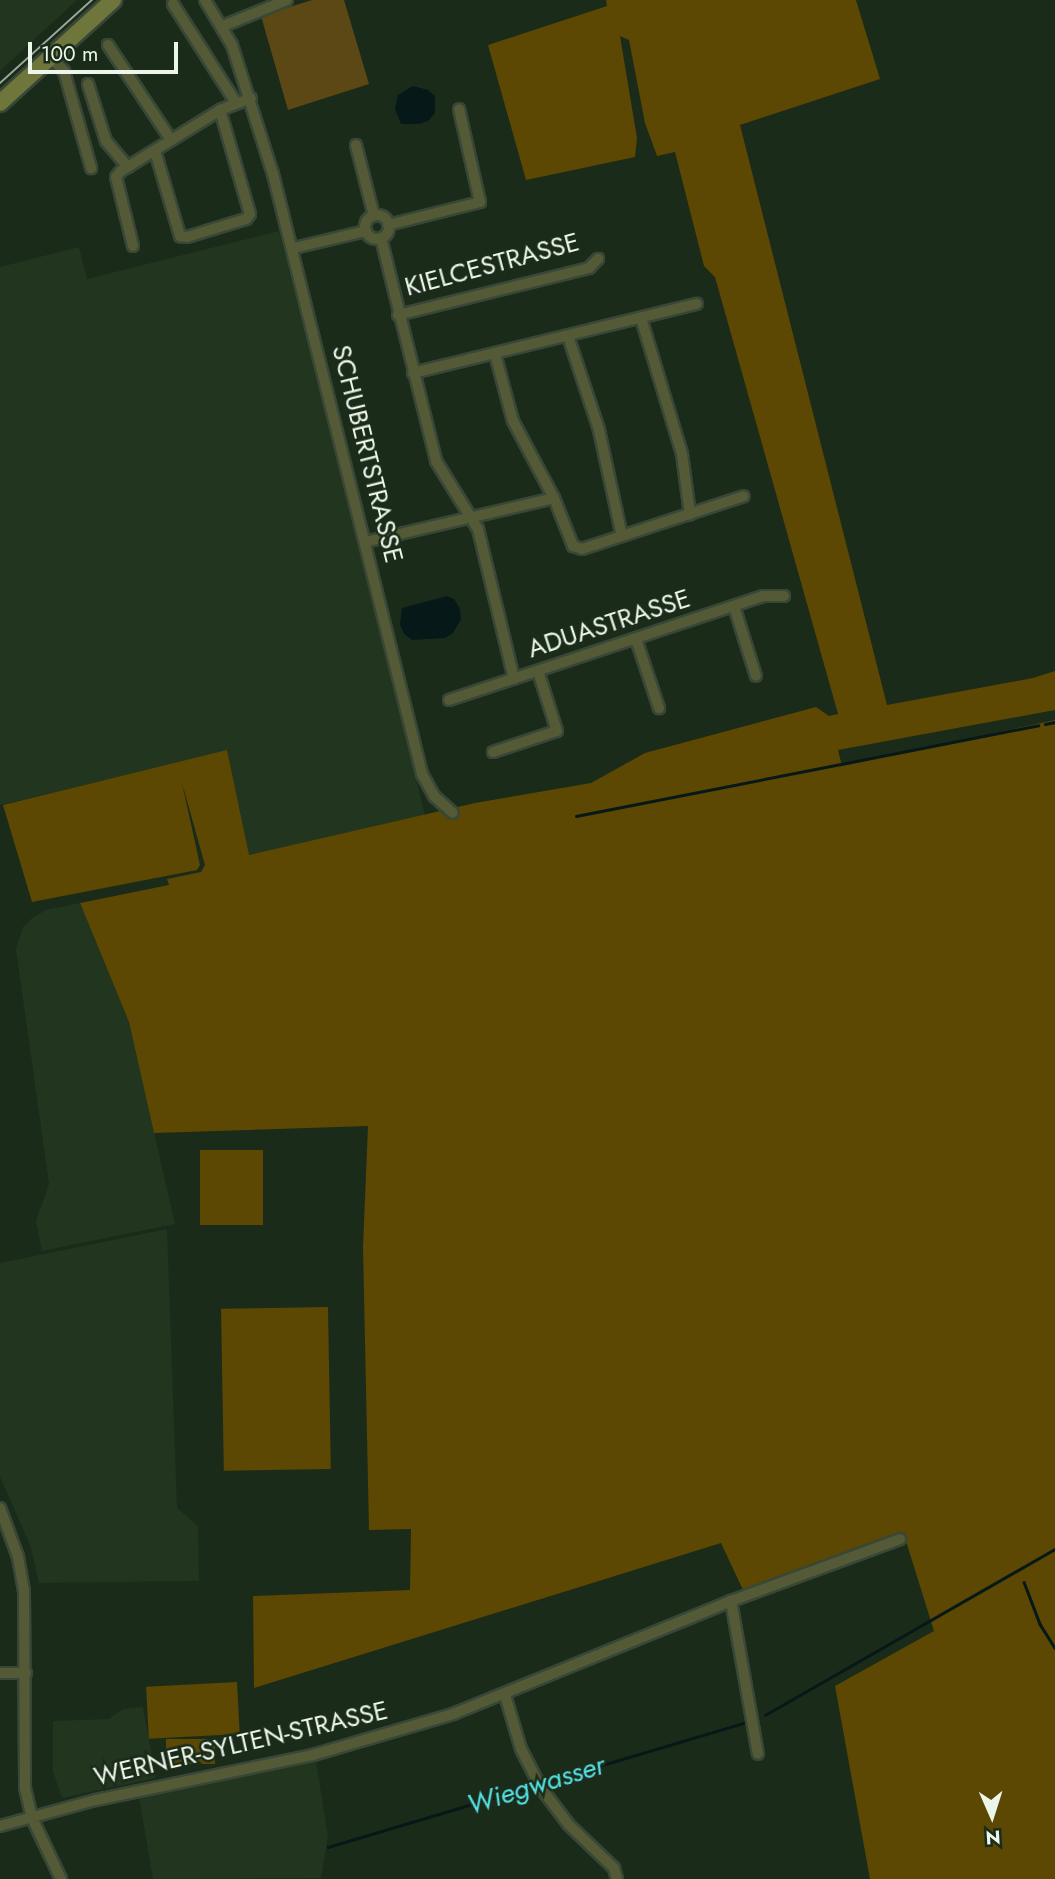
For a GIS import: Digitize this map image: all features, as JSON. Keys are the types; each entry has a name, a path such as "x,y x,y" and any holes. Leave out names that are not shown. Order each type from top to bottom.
{"main road":[{"path":"0,103 113,0"}],"street":[{"name":"SCHUBERTSTRASSE","path":"205,0 223,26 251,98 294,248 422,775 434,796 453,813"},
{"path":"223,26 287,0"},
{"path":"173,4 236,103"},
{"path":"108,45 171,140"},
{"path":"50,57 64,71 91,168"},
{"path":"88,84 106,141 128,167"},
{"path":"133,246 116,177 220,110 251,98"},
{"path":"388,225 480,202 459,109"},
{"path":"155,150 180,236 187,237 246,219 250,214 220,110"},
{"path":"356,145 374,216"},
{"path":"374,216 382,216 388,225 387,233 381,238 374,239 366,231 366,223 374,216"},
{"path":"294,248 366,231"},
{"path":"381,238 436,461 472,517 514,679"},
{"name":"KIELCESTRASSE","path":"398,314 589,268 598,259"},
{"path":"413,373 697,304"},
{"path":"641,318 681,454 690,514"},
{"path":"568,336 599,430 622,536"},
{"path":"495,354 513,421 554,498 573,546 582,549 744,496"},
{"path":"365,542 554,498"},
{"name":"ADUASTRASSE","path":"449,700 763,596 784,596"},
{"path":"734,606 756,676"},
{"path":"636,639 659,708"},
{"path":"493,752 557,731 538,671"},
{"path":"0,1508 18,1557 24,1591 25,1788 32,1818 61,1879"},
{"name":"WERNER-SYLTEN-STRASSE","path":"0,1826 96,1800 326,1752 453,1714 731,1601 900,1539"},
{"path":"731,1601 758,1754"},
{"path":"0,1673 26,1673"},
{"path":"505,1695 521,1749 538,1782 569,1825 614,1868 617,1879"}],"shaded area":[{"path":"0,0 77,0 0,71"},
{"path":"312,0 344,0 369,84 288,110 261,16"},
{"path":"606,0 856,0 880,79 740,125 887,705 1033,678 1055,671 1055,710 838,750 842,766 1055,720 1055,1879 870,1879 835,1686 934,1631 906,1541 899,1532 743,1590 721,1543 254,1688 253,1596 410,1590 411,1529 369,1530 363,1247 368,1126 154,1133 129,1022 80,903 169,885 167,879 201,872 205,865 182,783 200,865 197,870 32,902 3,805 227,750 249,855 475,803 591,783 645,753 816,707 829,716 838,714 715,277 704,266 675,152 657,156 645,123 629,40 620,36 637,138 635,157 526,180 488,45 607,6"},
{"path":"413,86 428,90 435,96 435,113 428,121 419,124 401,124 395,109 398,95"},
{"path":"279,231 425,815 248,855 227,751 0,805 0,267 79,247 87,279"},
{"path":"447,596 454,599 460,609 461,619 453,633 445,638 412,640 404,634 400,624 402,608"},
{"path":"80,903 129,1022 175,1224 42,1251 36,1221 49,1184 16,949 23,927 32,918 46,910"},
{"path":"200,1150 263,1150 263,1225 200,1225"},
{"path":"167,1229 177,1508 198,1526 199,1581 39,1583 31,1547 0,1477 0,1263"},
{"path":"328,1307 331,1469 224,1471 221,1309"},
{"path":"237,1682 240,1734 149,1739 146,1687"},
{"path":"143,1707 156,1778 62,1798 53,1772 53,1721 109,1719 123,1709"},
{"path":"166,1739 215,1739 215,1764 166,1764"},
{"path":"316,1762 328,1836 321,1878 153,1879 139,1797"}],"waterway":[{"path":"1045,724 1055,722"},
{"path":"576,816 1038,725"},
{"name":"Wiegwasser","path":"765,1715 1055,1549"},
{"path":"1024,1582 1040,1624 1055,1648"},
{"name":"Wiegwasser","path":"542,1783 743,1723"},
{"name":"Wiegwasser","path":"328,1847 536,1785"}],"tram line":[{"path":"0,83 92,0"}]}
